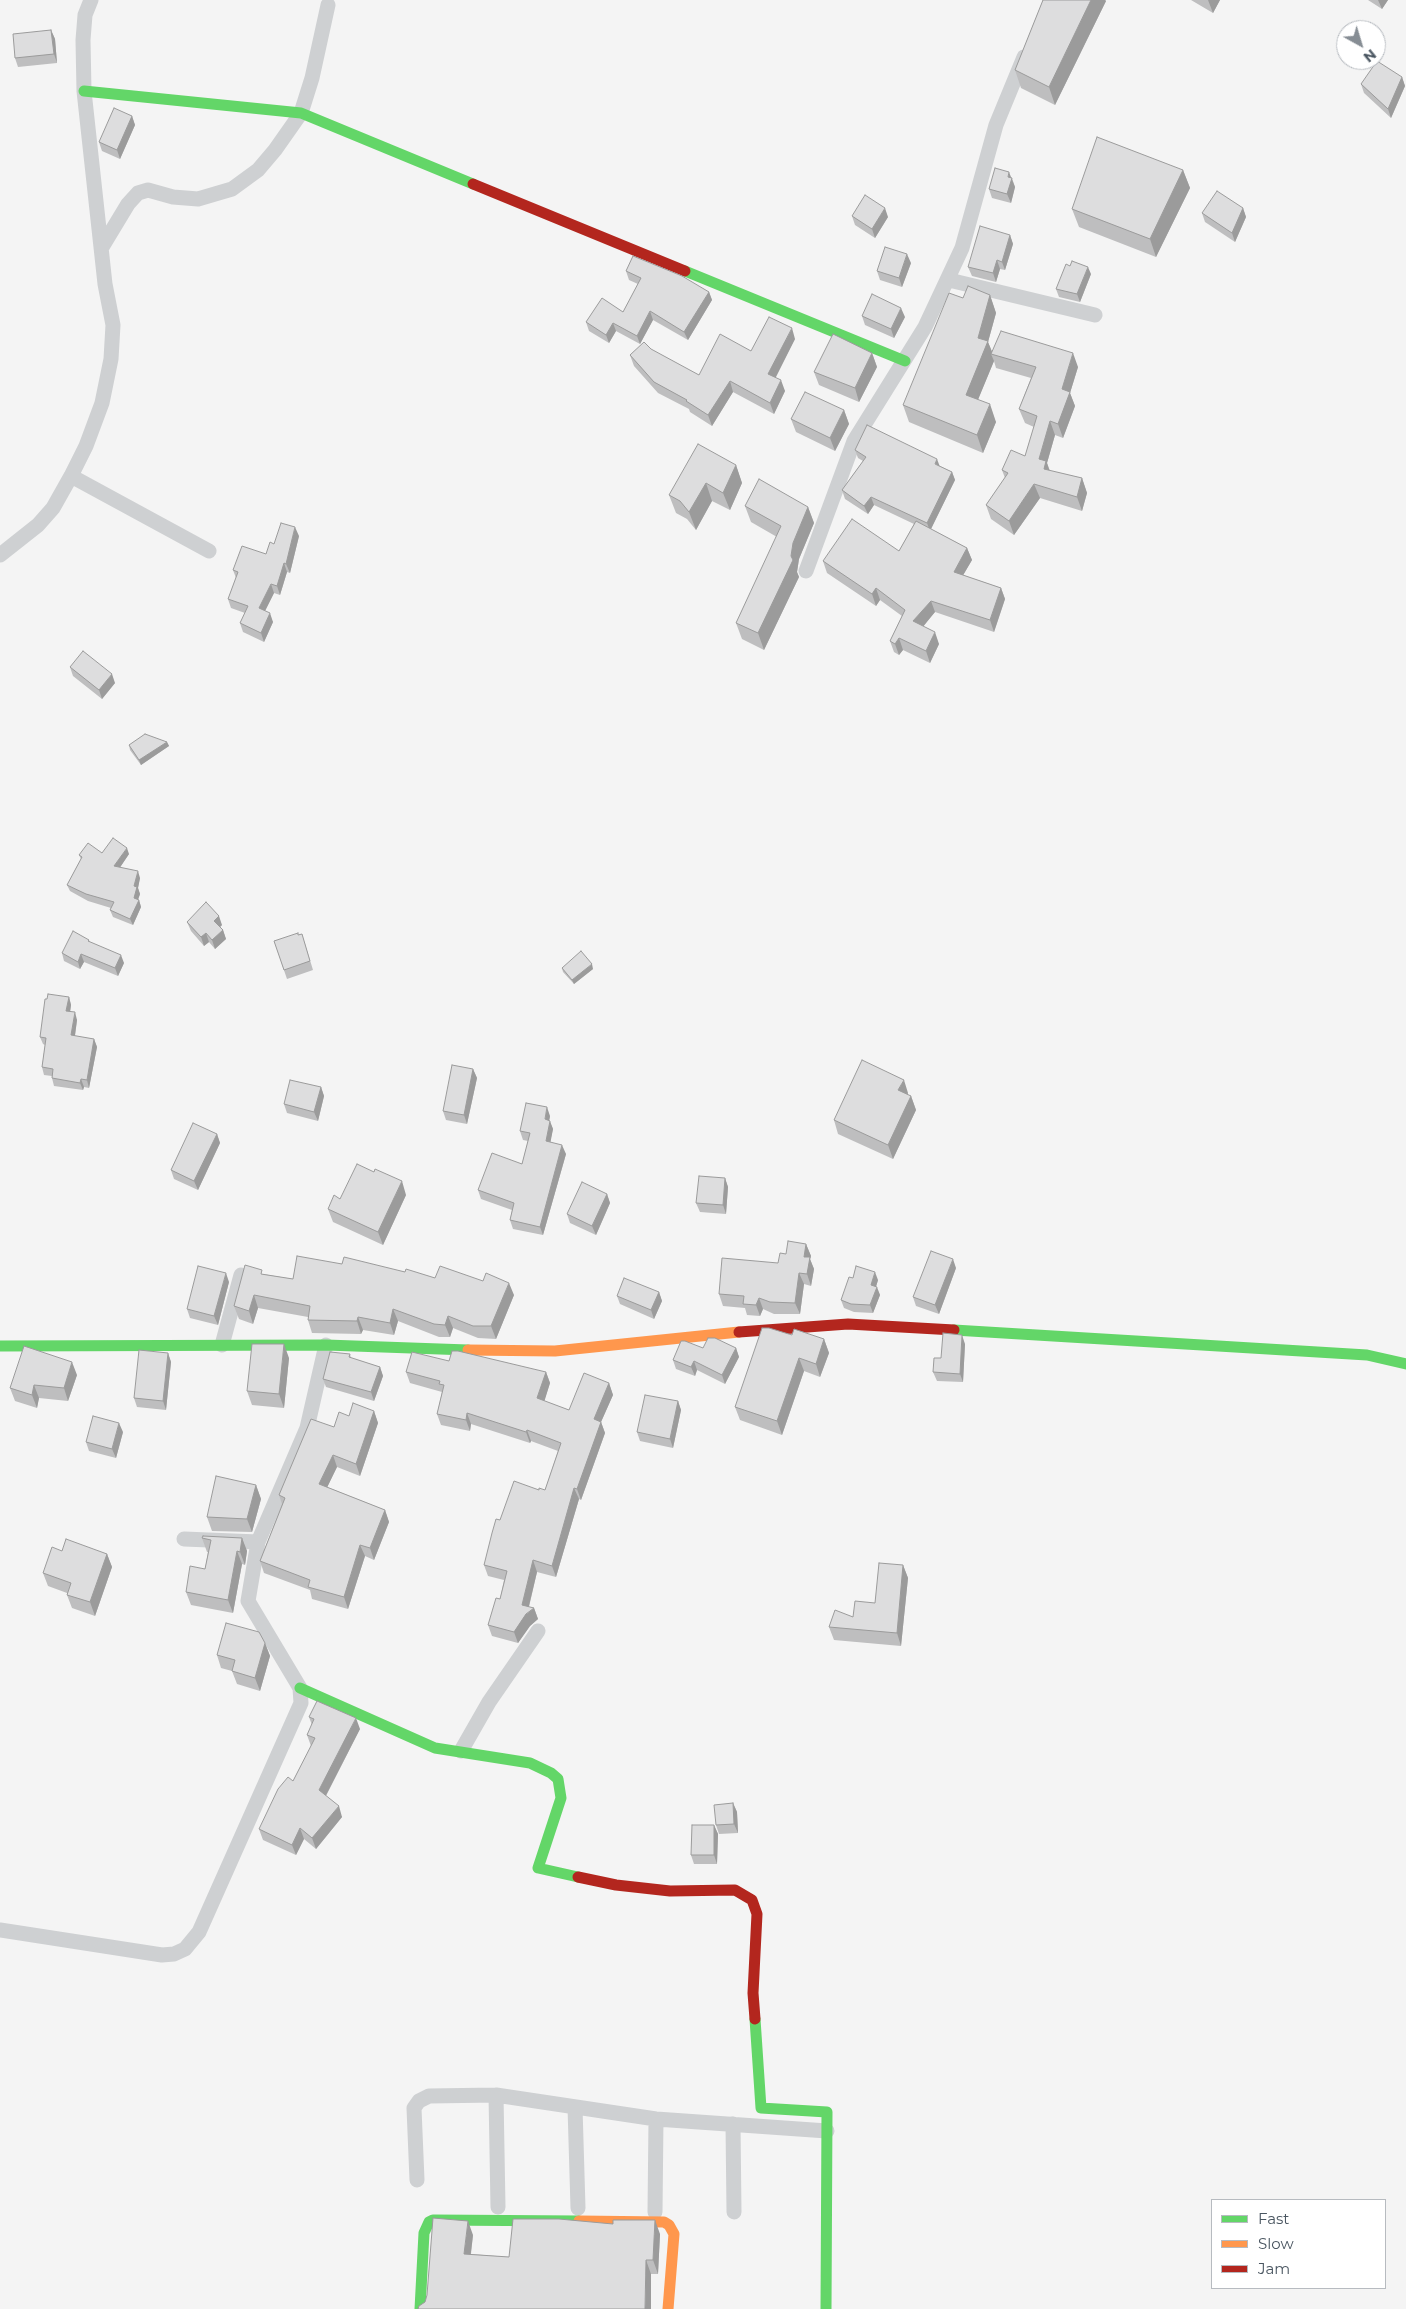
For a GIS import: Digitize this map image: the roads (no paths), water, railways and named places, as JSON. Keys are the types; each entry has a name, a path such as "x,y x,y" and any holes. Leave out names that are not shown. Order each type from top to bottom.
{"street":[{"path":"0,555 43,519 53,508 86,446 102,403 111,359 112,325 105,284 84,91 83,40 86,15 91,0"},
{"path":"102,247 128,204 138,193 148,190 174,198 198,199 232,189 258,170 275,150 301,112 312,78 328,5"},
{"path":"806,571 854,440 905,361 949,280 962,248 996,125 1030,42"},
{"path":"84,91 301,112 905,361"},
{"path":"949,280 1095,315"},
{"path":"71,476 209,551"},
{"path":"222,1345 241,1275"},
{"path":"0,1346 326,1345 471,1351 555,1351 778,1328 848,1324 1367,1355 1406,1364"},
{"path":"0,1930 162,1955 174,1954 185,1949 199,1932 301,1703 300,1688 248,1601 258,1542 307,1428 326,1345"},
{"path":"184,1539 258,1542"},
{"path":"461,1751 489,1702 538,1631"},
{"path":"300,1688 411,1739 436,1748 530,1763 551,1773 558,1779 561,1798 538,1868 616,1885 670,1891 735,1890 752,1900 757,1914 753,1993 761,2108 827,2112 826,2309"},
{"path":"417,2180 414,2108 419,2101 429,2096 496,2095 656,2119 827,2131"},
{"path":"496,2095 498,2207"},
{"path":"575,2107 578,2208"},
{"path":"654,2212 656,2119"},
{"path":"733,2124 734,2212"},
{"path":"420,2309 424,2233 429,2222 433,2220 664,2222 669,2225 674,2234 668,2309"}]}
